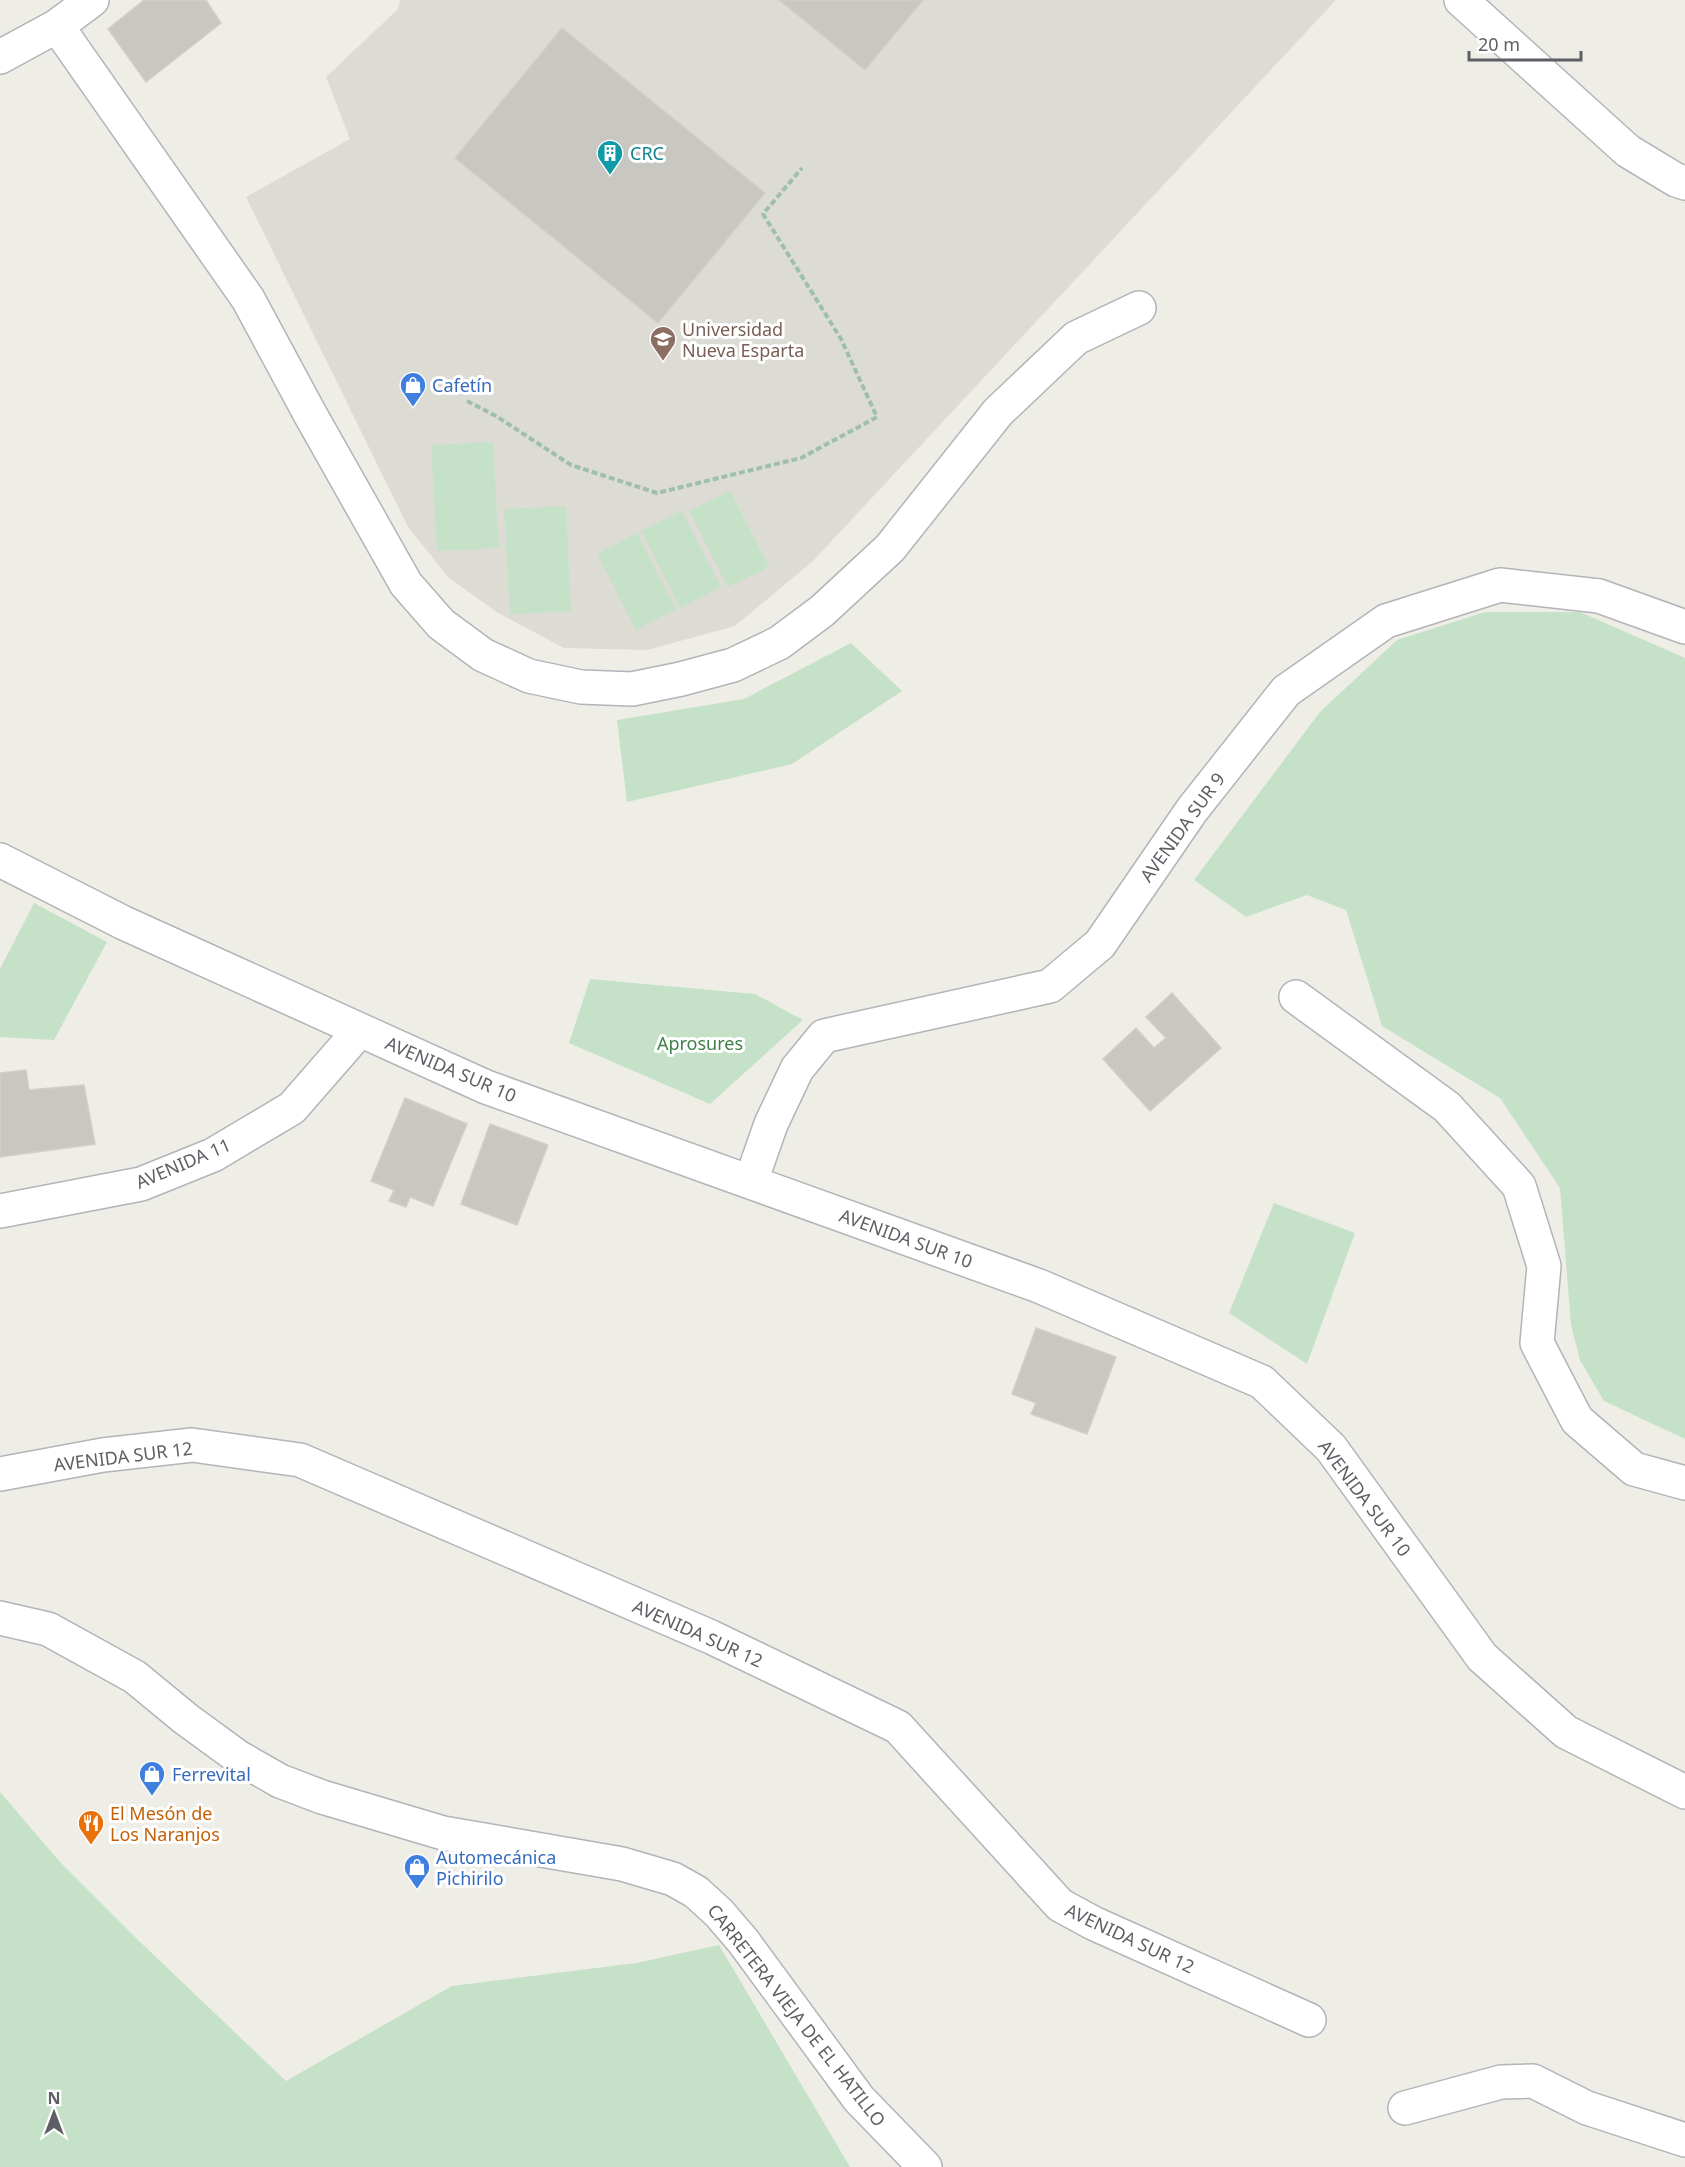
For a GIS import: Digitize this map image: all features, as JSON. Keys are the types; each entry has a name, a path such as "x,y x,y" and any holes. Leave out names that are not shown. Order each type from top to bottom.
{"street":[{"path":"0,57 57,26 92,0"},
{"path":"1461,0 1628,151 1685,183"},
{"path":"57,26 248,299 406,584 441,624 466,643 483,655 529,676 581,687 632,689 733,665 779,643 822,611 890,548 998,412 1076,338 1139,308"},
{"name":"AVENIDA SUR 9","path":"751,1181 771,1124 797,1069 824,1036 1050,986 1100,944 1192,810 1286,691 1386,621 1500,585 1599,596 1685,627"},
{"name":"AVENIDA SUR 10","path":"0,860 124,923 486,1087 1039,1286 1262,1382 1331,1448 1482,1657 1566,1732 1685,1792"},
{"path":"1296,997 1447,1107 1518,1186 1544,1266 1537,1342 1577,1420 1634,1469 1685,1483"},
{"name":"AVENIDA 11","path":"0,1211 141,1184 213,1155 292,1108 360,1030"},
{"name":"AVENIDA SUR 12","path":"0,1474 104,1455 192,1445 300,1460 711,1637 898,1727 1060,1905 1094,1923 1309,2020"},
{"name":"CARRETERA VIEJA DE EL HATILLO","path":"0,1618 48,1629 135,1677 186,1719 238,1757 280,1781 322,1797 443,1833 622,1864 673,1879 696,1892 719,1913 743,1941 858,2098 925,2167"},
{"path":"1405,2108 1501,2082 1533,2081 1587,2108 1685,2140"}],"path":[{"path":"467,401 496,416 571,465 657,493 801,458 877,417 841,339 763,214 802,168"}],"shaded area":[{"name":"Universidad Nueva Esparta","path":"400,0 1336,0 813,561 735,626 647,650 564,648 498,613 449,578 408,527 246,197 350,139 326,77 398,9"}],"green space":[{"path":"493,442 499,548 437,551 431,445"},
{"path":"730,491 769,567 728,587 689,511"},
{"path":"566,506 571,611 510,614 504,509"},
{"path":"682,511 721,587 680,608 641,531"},
{"path":"637,533 676,609 636,630 597,554"},
{"path":"1485,612 1580,612 1685,658 1685,1439 1604,1401 1580,1360 1571,1325 1560,1188 1500,1098 1382,1026 1346,910 1307,895 1246,917 1194,880 1320,712 1397,640"},
{"path":"851,643 902,691 792,764 627,802 617,720 744,699"},
{"path":"34,903 107,942 54,1040 0,1037 0,969"},
{"name":"Aprosures","path":"590,979 755,994 803,1020 710,1104 569,1043"},
{"path":"1274,1203 1355,1233 1307,1364 1229,1313"},
{"path":"0,1792 60,1862 286,2081 452,1986 636,1963 719,1945 850,2167 0,2167"}],"building":[{"path":"144,0 206,0 221,23 146,82 108,29"},
{"path":"779,0 923,0 865,70"},
{"name":"CRC","path":"562,28 765,193 658,323 455,158"},
{"path":"1172,993 1221,1048 1150,1111 1103,1059 1136,1028 1154,1048 1166,1038 1146,1017"},
{"path":"26,1070 29,1090 84,1085 95,1144 0,1157 0,1073"},
{"path":"405,1098 467,1124 433,1206 410,1197 406,1207 389,1201 394,1190 371,1181"},
{"path":"490,1124 548,1145 517,1225 461,1204"},
{"path":"1036,1328 1116,1357 1087,1434 1031,1414 1036,1403 1012,1394"}],"place":[{"name":"CRC","path":"610,176"},
{"name":"Universidad Nueva Esparta","path":"663,362"},
{"name":"Cafetín","path":"413,408"},
{"name":"Ferrevital","path":"152,1797"},
{"name":"El Mesón de Los Naranjos","path":"91,1846"},
{"name":"Automecánica Pichirilo","path":"417,1890"}]}
